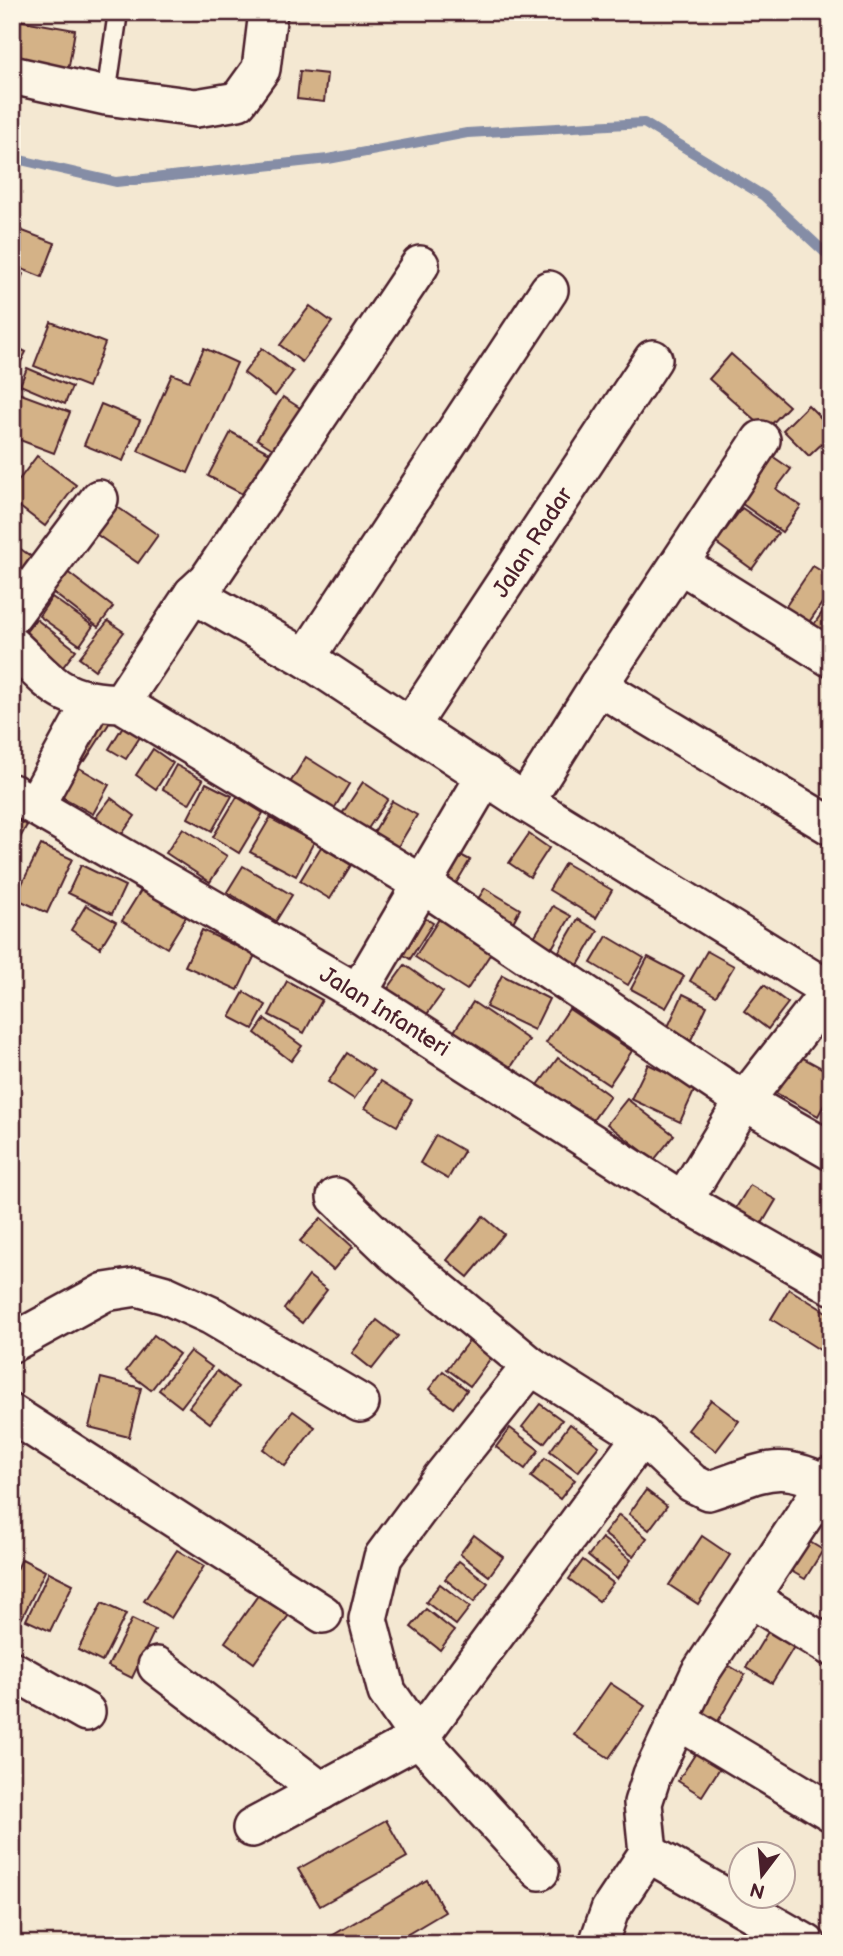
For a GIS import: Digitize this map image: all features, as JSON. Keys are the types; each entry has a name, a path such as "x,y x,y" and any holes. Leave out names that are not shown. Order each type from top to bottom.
{"street":[{"path":"12,75 106,96 196,108 238,101 261,69 268,12"},
{"name":"Jalan Infanteri","path":"420,265 216,569 24,798 358,993 683,1201 831,1285"},
{"path":"306,658 549,290"},
{"name":"Jalan Radar","path":"411,725 653,359"},
{"path":"525,802 598,686 761,440"},
{"path":"12,615 99,499"},
{"path":"680,564 831,657"},
{"path":"193,594 306,658 525,802 830,991 744,1101 683,1201"},
{"path":"12,646 63,694 107,702 422,884 744,1101 831,1151"},
{"path":"598,686 831,826"},
{"path":"358,993 486,775"},
{"path":"335,1197 392,1251 531,1366 642,1436 692,1482 708,1490 734,1483 754,1472 781,1468 829,1482 700,1673 652,1775 643,1803 648,1853 610,1910 598,1944"},
{"path":"12,1343 106,1292 137,1287 166,1295 212,1316 360,1403"},
{"path":"531,1366 443,1476 383,1557 372,1593 368,1619 387,1692 419,1738 540,1871"},
{"path":"12,1414 323,1614"},
{"path":"252,1828 419,1738 541,1569 642,1436"},
{"path":"750,1598 831,1647"},
{"path":"157,1667 321,1791"},
{"path":"12,1670 86,1712"},
{"path":"679,1721 831,1812"},
{"path":"648,1853 807,1944"}],"lane":[{"path":"106,96 118,12"}],"building":[{"path":"12,19 75,30 68,72 12,65"},
{"path":"300,71 327,74 324,102 297,99"},
{"path":"12,227 55,243 42,277 12,265"},
{"path":"12,270 23,274 12,301"},
{"path":"310,306 332,322 302,362 280,345"},
{"path":"51,322 105,343 88,387 34,366"},
{"path":"12,345 26,352 12,379"},
{"path":"204,348 237,363 188,473 138,451 172,374 189,381"},
{"path":"262,348 293,372 275,396 244,373"},
{"path":"731,354 789,406 766,430 709,379"},
{"path":"27,368 72,387 65,404 20,385"},
{"path":"13,391 70,412 54,453 12,437"},
{"path":"283,397 308,413 281,454 257,439"},
{"path":"101,404 140,420 123,461 84,445"},
{"path":"808,405 831,428 831,435 809,456 783,430"},
{"path":"231,432 270,453 246,496 208,476"},
{"path":"37,456 76,485 45,526 12,501 12,489"},
{"path":"772,456 791,469 776,489 801,506 782,532 738,501"},
{"path":"113,504 158,535 138,563 93,532"},
{"path":"742,508 778,533 752,569 716,543"},
{"path":"12,543 32,557 12,585"},
{"path":"813,566 831,577 831,590 807,625 784,609"},
{"path":"66,571 113,607 98,627 51,591"},
{"path":"52,597 93,626 80,645 39,616"},
{"path":"831,600 831,644 810,630"},
{"path":"36,619 76,650 59,672 19,641"},
{"path":"108,621 124,632 95,670 79,658"},
{"path":"95,708 112,719 85,761 67,749"},
{"path":"123,726 140,737 126,759 109,749"},
{"path":"153,749 173,763 156,789 136,775"},
{"path":"306,757 349,784 329,817 285,791"},
{"path":"74,765 109,785 93,814 57,794"},
{"path":"176,765 203,780 189,804 163,789"},
{"path":"363,782 388,799 361,839 336,823"},
{"path":"206,783 232,796 212,831 188,818"},
{"path":"237,797 263,813 239,853 213,837"},
{"path":"111,798 135,816 121,835 96,817"},
{"path":"392,801 417,815 390,860 366,846"},
{"path":"12,818 27,825 12,853"},
{"path":"270,818 314,842 296,876 250,852"},
{"path":"183,828 227,856 210,882 166,853"},
{"path":"529,834 549,848 530,877 509,863"},
{"path":"41,845 72,859 47,913 15,898"},
{"path":"321,847 351,865 330,899 300,881"},
{"path":"451,850 470,860 452,890 433,880"},
{"path":"565,863 612,890 596,918 549,890"},
{"path":"81,865 125,886 112,914 68,893"},
{"path":"243,866 292,895 276,921 227,892"},
{"path":"143,887 187,915 167,948 122,921"},
{"path":"485,888 520,909 511,926 474,905"},
{"path":"86,905 116,922 100,948 71,930"},
{"path":"553,906 571,916 549,953 531,942"},
{"path":"411,910 433,923 410,959 389,945"},
{"path":"439,919 491,953 467,990 415,957"},
{"path":"578,919 598,931 578,965 558,953"},
{"path":"202,930 255,955 238,990 185,966"},
{"path":"607,936 644,958 628,985 591,963"},
{"path":"707,951 734,966 716,996 690,981"},
{"path":"648,957 684,976 666,1008 631,989"},
{"path":"405,965 443,992 422,1021 384,994"},
{"path":"502,975 549,999 534,1030 486,1007"},
{"path":"287,981 322,1000 304,1033 269,1015"},
{"path":"764,985 788,1003 768,1029 744,1011"},
{"path":"244,992 266,1005 253,1029 230,1017"},
{"path":"683,994 707,1006 691,1040 667,1029"},
{"path":"473,1002 529,1040 509,1070 453,1033"},
{"path":"569,1009 632,1051 609,1085 546,1043"},
{"path":"265,1019 302,1046 291,1061 255,1033"},
{"path":"347,1053 374,1071 354,1099 328,1082"},
{"path":"794,1053 831,1073 831,1092 818,1116 774,1092"},
{"path":"558,1058 610,1096 591,1123 538,1085"},
{"path":"648,1064 696,1087 680,1122 631,1099"},
{"path":"381,1081 412,1100 397,1126 365,1108"},
{"path":"627,1099 674,1135 654,1160 607,1124"},
{"path":"436,1135 464,1151 448,1179 420,1163"},
{"path":"750,1185 776,1200 754,1237 728,1221"},
{"path":"483,1216 504,1234 468,1277 447,1260"},
{"path":"321,1218 353,1247 333,1270 300,1241"},
{"path":"309,1276 327,1290 302,1323 284,1309"},
{"path":"789,1289 831,1315 831,1340 823,1352 771,1319"},
{"path":"377,1320 398,1336 372,1369 352,1353"},
{"path":"154,1335 179,1354 151,1390 126,1371"},
{"path":"471,1338 493,1355 470,1386 447,1369"},
{"path":"190,1351 212,1367 181,1407 159,1390"},
{"path":"217,1371 238,1387 210,1423 189,1407"},
{"path":"443,1371 467,1390 453,1408 429,1389"},
{"path":"101,1378 141,1388 129,1437 89,1427"},
{"path":"711,1400 739,1421 716,1451 688,1430"},
{"path":"540,1404 562,1420 544,1443 522,1427"},
{"path":"293,1411 315,1427 285,1466 263,1449"},
{"path":"570,1424 599,1446 578,1472 550,1451"},
{"path":"510,1428 539,1450 525,1469 496,1447"},
{"path":"545,1458 575,1480 560,1499 531,1477"},
{"path":"646,1490 667,1506 649,1530 629,1514"},
{"path":"619,1515 647,1538 633,1556 604,1534"},
{"path":"795,1533 823,1550 805,1579 777,1563"},
{"path":"474,1535 503,1557 489,1576 460,1554"},
{"path":"702,1536 730,1555 698,1604 669,1585"},
{"path":"602,1538 631,1560 617,1579 588,1556"},
{"path":"177,1550 204,1566 171,1618 144,1601"},
{"path":"22,1559 45,1571 22,1618 12,1614 12,1579"},
{"path":"583,1560 613,1583 599,1601 569,1579"},
{"path":"459,1561 488,1583 474,1602 445,1579"},
{"path":"49,1572 73,1584 50,1631 26,1620"},
{"path":"440,1584 470,1607 456,1625 426,1602"},
{"path":"259,1594 289,1615 254,1663 225,1642"},
{"path":"102,1603 126,1614 102,1662 78,1650"},
{"path":"426,1609 454,1631 440,1650 411,1627"},
{"path":"132,1619 155,1630 132,1678 108,1666"},
{"path":"769,1630 795,1645 772,1683 746,1668"},
{"path":"716,1658 745,1675 717,1723 688,1706"},
{"path":"610,1683 645,1706 609,1758 574,1735"},
{"path":"701,1745 725,1760 702,1796 678,1781"},
{"path":"386,1820 407,1857 320,1906 298,1869"},
{"path":"427,1880 445,1912 391,1944 318,1944"}],"waterway":[{"path":"12,158 116,182 328,159 467,133 644,123 764,196 831,258"}]}
